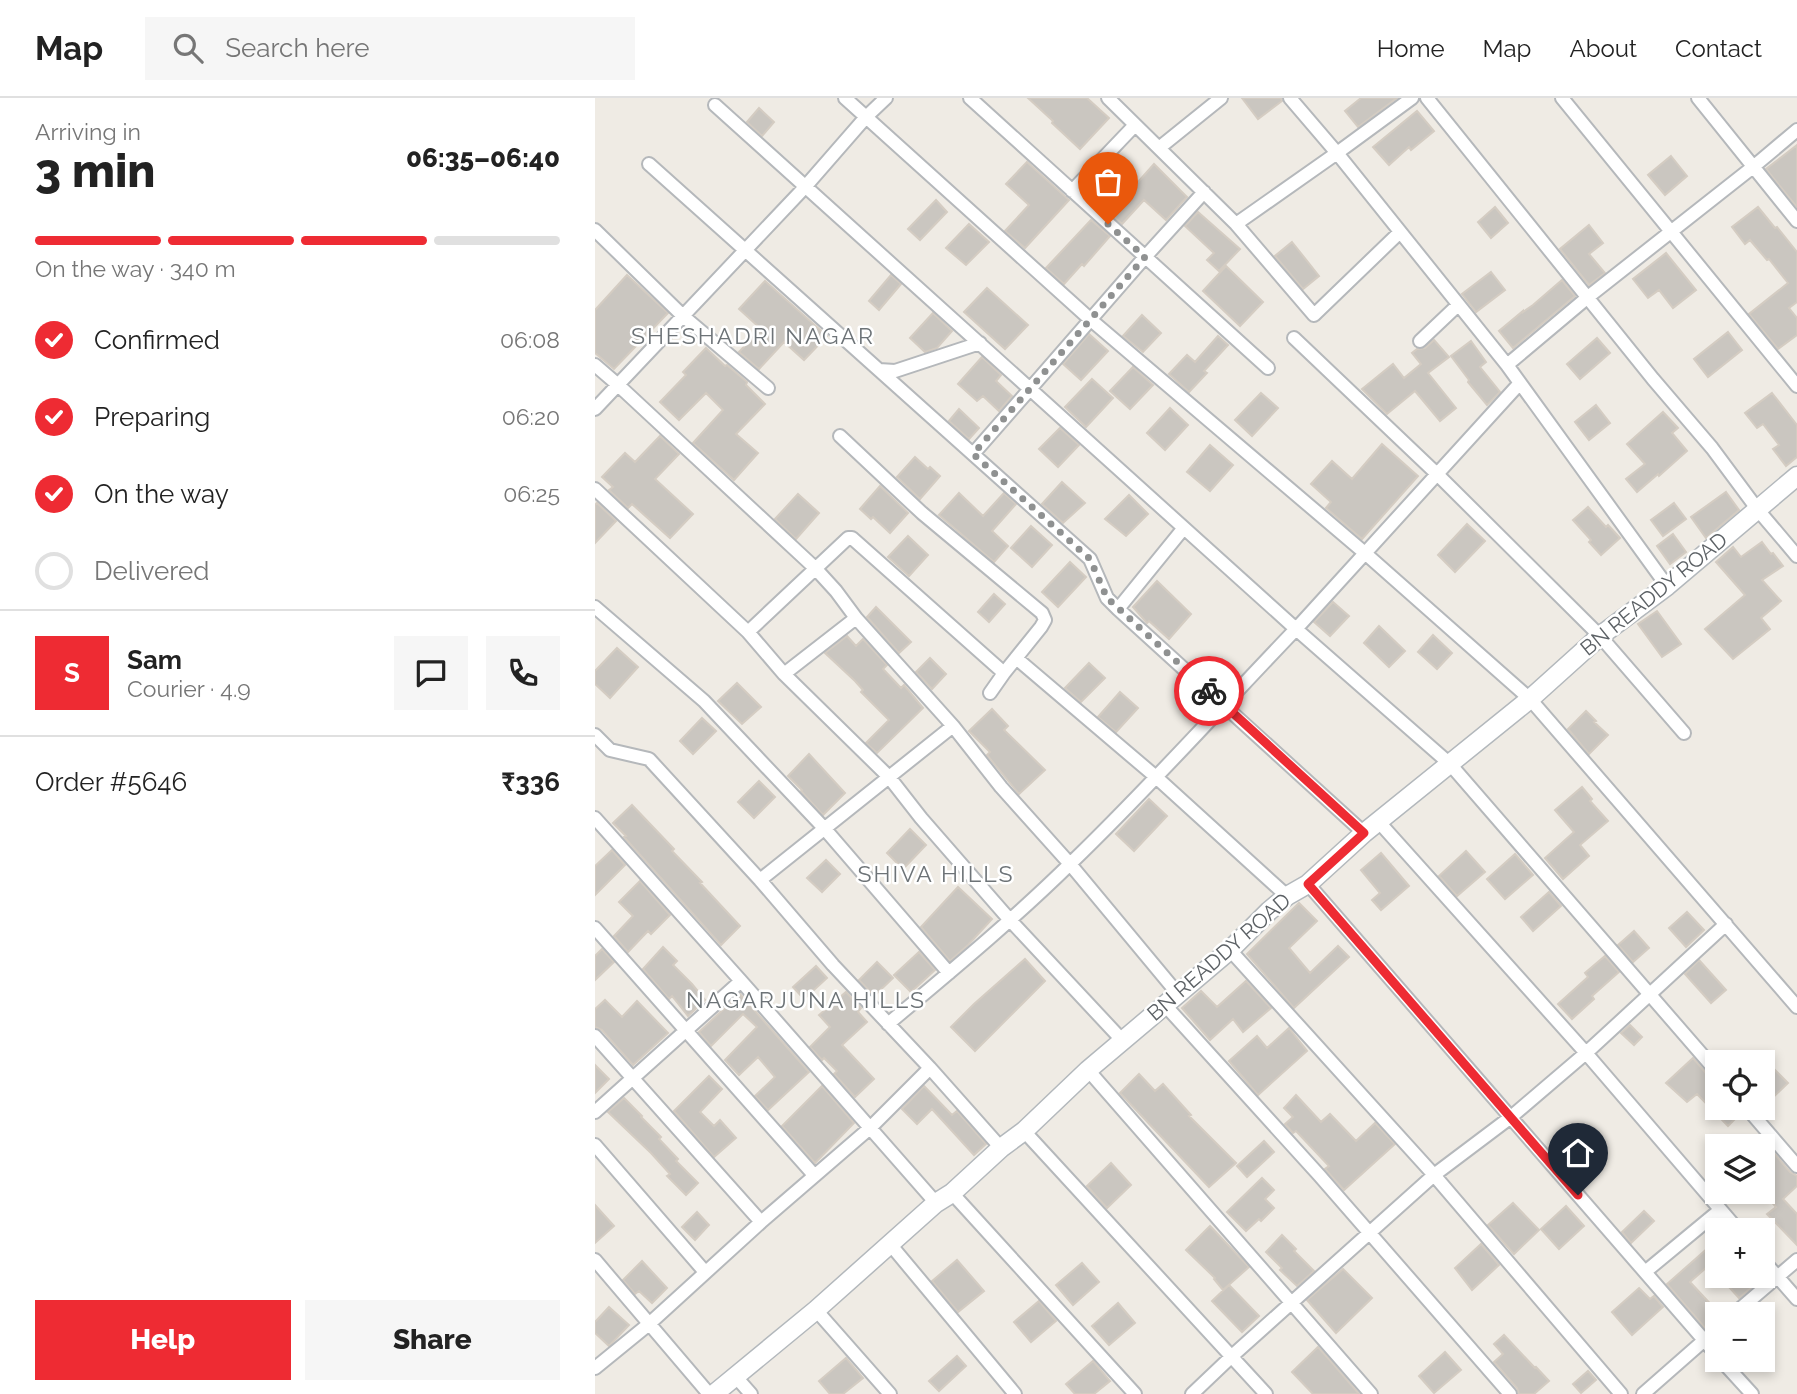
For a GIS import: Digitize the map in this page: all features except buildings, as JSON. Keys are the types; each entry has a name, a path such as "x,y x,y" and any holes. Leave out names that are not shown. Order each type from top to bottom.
{"street":[{"path":"845,98 1091,320 1366,554 1530,699 1797,1007"},
{"path":"595,409 886,98"},
{"path":"970,98 1268,368"},
{"path":"1108,98 1236,224 1314,315 1400,232"},
{"path":"1159,148 1221,98"},
{"path":"1290,98 1507,365 1667,586"},
{"path":"1236,224 1412,98"},
{"path":"1427,98 1797,556"},
{"path":"1562,98 1797,386"},
{"path":"1698,98 1797,221"},
{"path":"715,105 1184,529 1450,764 1705,1058"},
{"path":"1072,191 1135,125"},
{"path":"1507,365 1797,130"},
{"path":"649,164 1090,559 1107,598 1364,833"},
{"path":"973,454 1204,192"},
{"path":"595,230 683,316 768,388"},
{"path":"1420,341 1458,306"},
{"path":"1294,338 1438,475 1600,636 1684,733"},
{"path":"879,370 895,371 980,343"},
{"path":"595,365 815,568 836,591 856,618 953,726 1001,787 1070,864 1171,999 1319,1175 1510,1394"},
{"path":"888,1024 1070,864 1157,777 1366,554 1520,383"},
{"path":"840,436 922,513 1042,613 1045,620 1041,627 990,693"},
{"name":"BN READDY ROAD","path":"712,1394 816,1310 936,1203 952,1193 1024,1131 1122,1040 1230,950 1269,911 1308,884 1378,821 1530,699 1600,636 1667,586 1797,476"},
{"path":"595,489 748,632 784,674 889,777 1009,919 1122,1040"},
{"path":"1118,609 1184,529"},
{"path":"748,632 848,538 852,538 1004,673"},
{"path":"595,607 704,701 824,828 949,973"},
{"path":"784,674 856,618"},
{"path":"1016,658 1157,777 1287,896"},
{"path":"760,880 953,726"},
{"path":"595,735 610,750 649,759 760,880 833,965 1002,1148"},
{"path":"595,818 936,1203"},
{"path":"1378,821 1586,1053 1728,1218"},
{"path":"1308,884 1703,1340 1643,1394"},
{"path":"1192,1394 1434,1175 1511,1117 1586,1053 1726,924"},
{"path":"595,928 814,1175"},
{"path":"1230,950 1434,1175 1621,1394"},
{"path":"595,1112 741,981"},
{"path":"595,1035 761,1222"},
{"path":"595,1368 649,1324 870,1128 930,1068"},
{"path":"1088,1070 1371,1394"},
{"path":"1757,1120 1797,1167"},
{"path":"1024,1131 1266,1394"},
{"path":"595,1145 705,1272"},
{"path":"952,1193 1135,1394"},
{"path":"1645,1272 1720,1209"},
{"path":"890,1244 1014,1394"},
{"path":"595,1260 712,1394"},
{"path":"1748,1302 1797,1260"},
{"path":"1775,1274 1797,1299"},
{"path":"816,1310 890,1394"},
{"path":"1732,1372 1752,1394"},
{"path":"736,1377 751,1394"}],"way so far":[{"path":"1108,224 1145,257 973,454 1090,559 1107,598 1209,691"}],"district":[{"name":"SHESHADRI NAGAR","path":"753,336"},
{"name":"SHIVA HILLS","path":"936,874"},
{"name":"NAGARJUNA HILLS","path":"806,1000"}],"route":[{"path":"1209,691 1364,833 1308,884 1578,1195"}]}
